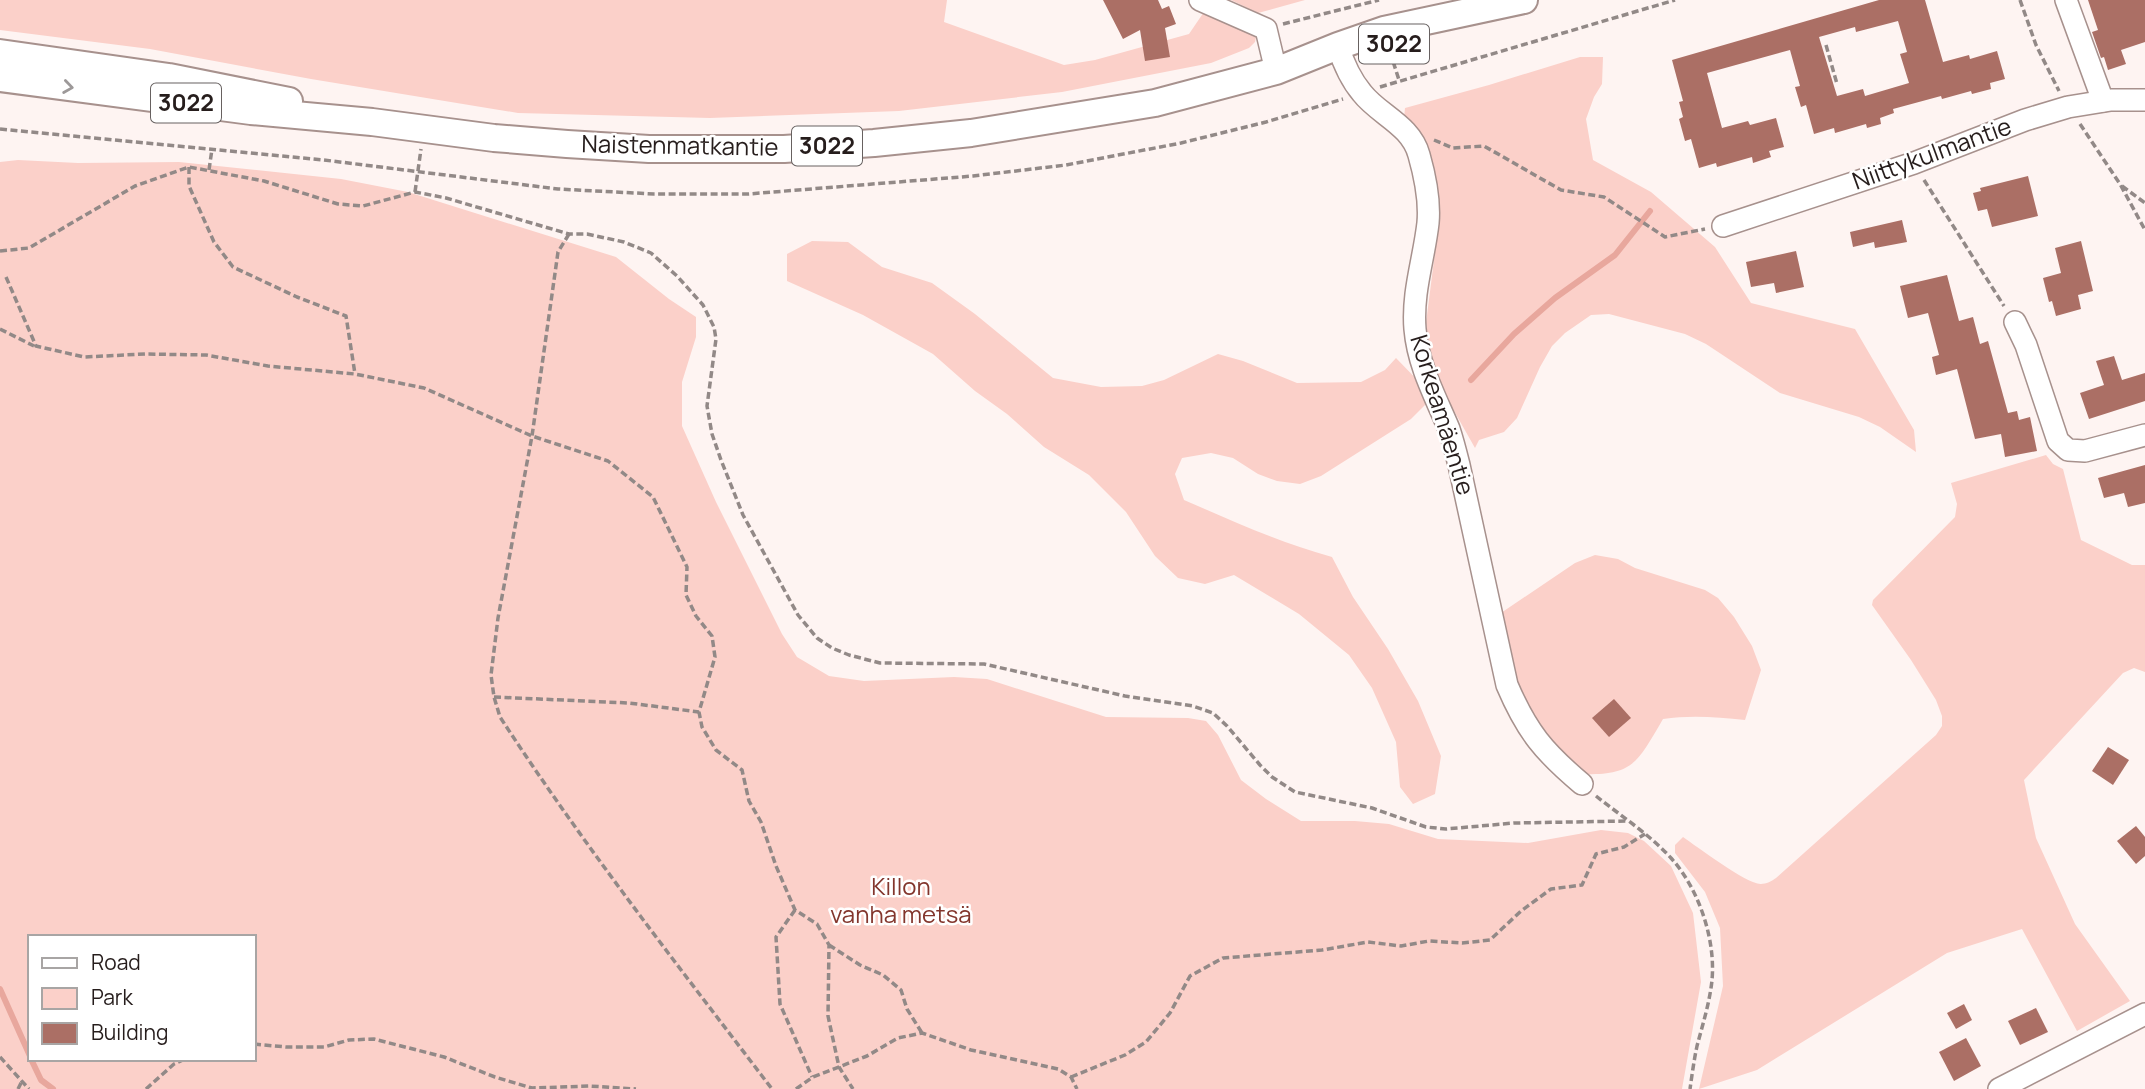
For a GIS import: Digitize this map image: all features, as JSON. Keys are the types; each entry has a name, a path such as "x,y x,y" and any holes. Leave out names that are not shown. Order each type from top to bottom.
{"main road":[{"name":"Naistenmatkantie","path":"3,72 251,111 372,122 494,138 649,149 784,149 971,134 1154,103 1452,26 1516,2"}],"street":[{"path":"1200,0 1266,29 1276,71"},
{"path":"2066,0 2103,101"},
{"name":"Korkeamäentie","path":"1340,53 1362,94 1400,126 1418,151 1427,198 1428,222 1415,301 1418,352 1450,432 1462,474 1507,685 1515,705 1536,740 1550,757 1582,784"},
{"name":"Niittykulmantie","path":"1723,226 1914,163 2068,107 2103,101 2145,100"},
{"path":"2015,323 2032,361 2058,442 2068,450 2085,451 2145,435"},
{"path":"1999,1089 2145,1014"}],"path":[{"path":"1351,0 1351,7"},
{"path":"1266,29 1379,0"},
{"path":"1826,45 1837,85"},
{"path":"1432,139 1453,148 1484,146 1561,190 1604,197 1665,237 1723,226"},
{"path":"209,170 212,149"},
{"path":"1914,163 2015,323"},
{"path":"0,251 30,248 135,186 189,167 264,181 338,204 363,206 415,192 446,198 569,234 612,239 651,253 704,305 716,339 707,407 721,460 743,515 798,615 817,638 832,648 880,663 984,664 1125,696 1193,706 1213,713 1272,777 1295,792 1373,808 1426,827 1446,829 1514,823 1628,821"},
{"path":"189,167 189,186 214,242 233,267 346,316 355,374"},
{"path":"415,192 417,172"},
{"path":"2145,203 2120,184 2145,230"},
{"path":"569,234 558,252 532,436 498,618 491,675 494,697 500,717 578,829 644,922 772,1089"},
{"path":"6,277 36,346"},
{"path":"0,329 36,346 84,357 206,355 268,366 355,374 424,388 532,436 608,461 653,497 687,567 686,595 696,616 712,636 715,657 698,712 702,727 716,750 742,770 749,801 761,822 795,910 817,924 829,945 859,965 883,975 901,990 907,1009 922,1032"},
{"path":"494,697 629,703 698,712"},
{"path":"1582,784 1672,859 1691,888 1707,921 1713,967 1711,988 1690,1089"},
{"path":"1071,1077 1125,1055 1146,1042 1170,1013 1190,976 1223,958 1322,950 1367,942 1401,946 1429,942 1490,940 1521,911 1551,889 1583,885 1596,854 1624,847 1645,834"},
{"path":"795,910 776,937 780,1004 813,1077"},
{"path":"829,945 828,1016 839,1067 853,1089"},
{"path":"796,1089 813,1077 867,1056 898,1038 922,1032 971,1050 1058,1069 1071,1077 1077,1089"},
{"path":"256,1044 324,1047 349,1040 374,1039 444,1056 495,1077 532,1088 589,1086 636,1089"},
{"path":"0,1057 29,1089"},
{"path":"146,1089 181,1061"},
{"path":"18,1089 22,1081"}],"green space":[{"path":"0,0 947,0 944,22 1064,65 1095,60 1189,34 1208,6 1251,29 1256,37 1249,48 1211,63 1062,92 899,111 710,118 518,113 150,49 0,30"},
{"path":"1231,0 1305,0 1258,13"},
{"path":"1580,57 1603,57 1602,84 1586,119 1593,160 1651,192 1715,247 1751,303 1855,329 1914,430 1916,452 1880,427 1859,417 1780,393 1706,344 1685,334 1609,314 1591,315 1552,346 1517,418 1504,432 1479,440 1475,448 1445,395 1432,364 1426,323 1439,221 1437,182 1425,144 1404,118 1405,108"},
{"name":"Killon vanha metsä","path":"18,160 78,163 179,162 341,179 408,192 616,257 696,317 696,337 682,382 682,426 716,502 782,634 797,657 829,676 864,681 954,677 987,679 1106,717 1188,718 1206,721 1218,735 1241,780 1301,821 1389,824 1438,839 1528,843 1601,830 1628,833 1644,841 1671,866 1693,913 1701,982 1682,1089 0,1089 0,162"},
{"path":"812,241 848,242 882,267 932,283 975,314 1053,378 1101,387 1142,386 1164,380 1218,354 1297,383 1361,382 1385,370 1396,358 1426,389 1429,401 1411,419 1321,476 1300,484 1277,481 1258,474 1233,458 1211,453 1182,458 1175,474 1184,500 1275,538 1332,557 1353,597 1388,649 1418,701 1441,756 1435,794 1413,804 1400,787 1396,742 1372,688 1349,655 1299,614 1234,575 1205,584 1178,578 1155,556 1126,512 1089,475 1044,447 933,354 863,315 787,281 787,254"},
{"path":"2046,455 2053,464 2063,469 2081,540 2132,565 2145,565 2145,672 2134,668 2123,673 2024,780 2036,838 2075,924 2130,1001 2077,1031 2022,929 1947,953 1757,1070 1699,1089 1723,986 1720,928 1705,892 1675,853 1675,845 1683,837 1754,883 1769,882 1936,735 1942,726 1942,716 1936,700 1872,605 1873,600 1955,517 1957,504 1951,483"},
{"path":"1595,555 1618,559 1635,568 1705,590 1718,598 1752,646 1761,670 1745,720 1704,717 1663,719 1638,758 1630,765 1608,773 1574,774 1516,694 1498,615 1575,563"}],"building":[{"path":"1103,0 1158,0 1162,9 1169,6 1176,24 1165,28 1170,57 1145,61 1140,30 1123,39"},
{"path":"1879,0 1925,0 1943,62 1969,55 1970,59 1997,51 2005,79 1990,83 1991,89 1942,99 1941,96 1893,109 1894,113 1880,118 1881,124 1867,128 1866,124 1835,133 1834,128 1814,134 1806,105 1801,107 1795,87 1800,86 1790,50 1707,73 1722,128 1748,121 1750,125 1776,118 1784,147 1769,151 1771,157 1753,163 1752,157 1717,167 1716,163 1699,168 1691,139 1685,141 1679,119 1683,117 1679,102 1683,101 1672,60","holes":["1898,21 1907,52 1900,54 1909,83 1865,96 1863,89 1837,96 1819,37 1855,27 1856,32"]},
{"path":"2088,0 2145,0 2145,42 2121,50 2126,64 2108,70 2092,32 2098,30"},
{"path":"2028,176 2038,216 1992,227 1987,209 1978,211 1973,193 1981,191 1980,188"},
{"path":"1902,220 1907,242 1875,248 1874,242 1853,247 1850,232"},
{"path":"2081,241 2093,291 2078,295 2081,309 2056,316 2043,278 2061,273 2055,248"},
{"path":"1796,251 1804,287 1776,293 1774,283 1751,287 1746,262"},
{"path":"1947,275 1959,321 1973,317 1980,344 1988,341 2008,413 2017,411 2019,420 2030,417 2037,451 2005,457 2001,434 1975,439 1957,369 1936,375 1932,357 1939,355 1928,313 1908,318 1900,286"},
{"path":"2114,356 2122,380 2145,373 2145,401 2089,419 2080,393 2104,385 2096,361"},
{"path":"2145,465 2145,503 2128,507 2124,493 2104,498 2098,478"},
{"path":"1614,699 1631,718 1609,737 1592,718"},
{"path":"2108,747 2129,760 2113,785 2092,771"},
{"path":"2136,826 2145,837 2145,856 2136,864 2117,841"},
{"path":"1964,1004 1972,1020 1956,1029 1947,1013"},
{"path":"2036,1008 2048,1032 2020,1045 2008,1021"},
{"path":"1966,1038 1981,1066 1954,1081 1939,1052"}],"waterway":[{"path":"1471,380 1514,334 1555,298 1615,255 1650,211"},
{"path":"0,989 28,1052"},
{"path":"32,1061 41,1080 53,1089"}]}
